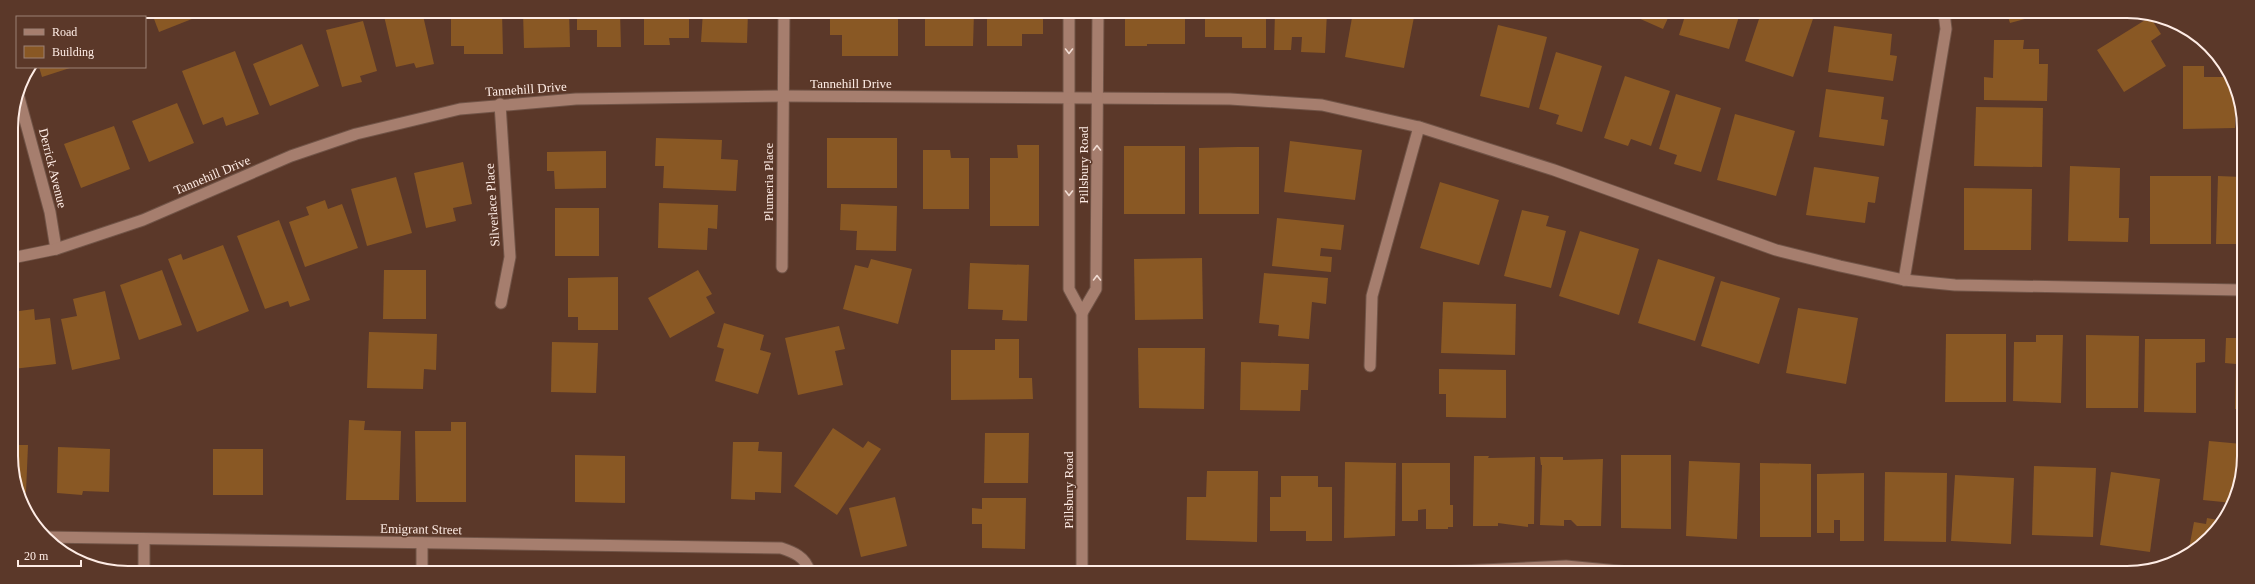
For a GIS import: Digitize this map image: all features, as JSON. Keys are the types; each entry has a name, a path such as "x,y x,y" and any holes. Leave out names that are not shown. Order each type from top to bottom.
{"street":[{"name":"Plumeria Place","path":"782,267 784,18"},
{"name":"Pillsbury Road","path":"1069,18 1069,289 1082,313 1082,566"},
{"name":"Pillsbury Road","path":"1082,313 1096,289 1098,18"},
{"path":"1904,280 1946,29 1945,18"},
{"name":"Tannehill Drive","path":"18,257 56,249 143,220 291,156 356,134 460,109 500,104 576,99 783,96 1098,97 1230,99 1322,105 1419,127 1554,170 1776,250 1904,280 1954,285 2237,290"},
{"name":"Derrick Avenue","path":"21,104 48,205 56,249"},
{"name":"Silverlace Place","path":"500,104 510,257 501,303"},
{"path":"1370,366 1372,296 1419,127"},
{"name":"Emigrant Street","path":"53,537 781,548 797,553 808,566"},
{"path":"144,538 144,566"},
{"path":"422,543 422,566"}],"building":[{"path":"154,18 194,18 159,32"},
{"path":"384,18 424,18 434,64 416,68 414,63 396,67"},
{"path":"451,18 502,18 503,54 464,54 464,46 451,46"},
{"path":"523,18 569,18 570,47 524,48"},
{"path":"577,18 620,18 621,47 597,47 597,30 577,30"},
{"path":"644,18 689,18 689,38 669,38 670,45 644,45"},
{"path":"703,18 748,18 747,43 701,42"},
{"path":"830,18 898,18 898,56 842,56 842,35 830,35"},
{"path":"925,18 974,18 973,46 925,46"},
{"path":"987,18 1043,18 1043,34 1022,34 1022,46 987,46"},
{"path":"1125,18 1185,18 1185,44 1147,44 1147,46 1125,46"},
{"path":"1205,18 1266,18 1266,48 1242,48 1242,37 1205,37"},
{"path":"1275,18 1327,18 1325,53 1301,52 1302,37 1292,37 1291,50 1274,50"},
{"path":"1352,18 1414,18 1404,68 1345,57"},
{"path":"1638,18 1668,18 1663,29"},
{"path":"1684,18 1738,18 1729,49 1679,35"},
{"path":"1759,18 1813,18 1793,77 1745,61"},
{"path":"2008,18 2028,18 2010,23"},
{"path":"2146,20 2149,20 2153,21 2161,34 2151,41 2166,66 2124,92 2097,50"},
{"path":"363,21 377,71 360,76 362,82 342,87 326,30"},
{"path":"1498,25 1547,37 1529,108 1480,96"},
{"path":"1834,26 1892,34 1890,55 1897,56 1893,81 1828,72"},
{"path":"1994,40 2024,40 2023,49 2039,49 2039,64 2048,64 2047,101 1984,100 1984,77 1993,78"},
{"path":"302,44 319,86 270,106 253,64"},
{"path":"235,51 259,114 226,126 223,117 203,125 182,71"},
{"path":"1556,52 1602,66 1582,132 1556,124 1559,115 1539,109"},
{"path":"2183,66 2204,66 2204,77 2224,77 2229,86 2235,106 2235,128 2183,129"},
{"path":"39,68 70,68 42,77"},
{"path":"1625,76 1670,91 1651,146 1631,139 1628,146 1604,138"},
{"path":"1826,89 1884,97 1881,119 1888,120 1884,146 1819,137"},
{"path":"1676,94 1721,108 1701,172 1674,164 1677,155 1659,149"},
{"path":"177,103 194,143 149,162 132,121"},
{"path":"1976,107 2043,108 2042,167 1974,166"},
{"path":"1735,114 1795,131 1776,196 1717,180"},
{"path":"114,126 130,169 81,188 64,144"},
{"path":"656,138 722,140 721,159 738,160 736,191 663,188 664,166 655,166"},
{"path":"827,138 897,138 897,188 827,188"},
{"path":"1290,141 1362,150 1355,200 1284,192"},
{"path":"1017,145 1039,145 1039,226 990,226 990,158 1018,158"},
{"path":"1124,146 1185,146 1185,214 1124,214"},
{"path":"1259,147 1259,214 1199,214 1199,148"},
{"path":"923,150 950,150 951,158 969,158 969,209 923,209"},
{"path":"606,151 606,188 555,189 554,171 547,171 547,152"},
{"path":"463,162 472,204 453,208 456,221 426,228 414,173"},
{"path":"2070,166 2120,168 2119,218 2129,218 2128,242 2068,241"},
{"path":"1814,167 1879,177 1875,203 1868,202 1865,223 1806,215"},
{"path":"2150,176 2211,176 2211,244 2150,244"},
{"path":"2218,176 2237,177 2237,244 2216,244"},
{"path":"396,177 412,233 367,246 351,189"},
{"path":"1440,182 1499,200 1479,265 1420,248"},
{"path":"1964,188 2032,189 2031,250 1964,250"},
{"path":"325,200 328,209 342,204 358,248 305,267 289,222 309,215 306,207"},
{"path":"659,203 718,205 717,229 708,228 707,250 658,248"},
{"path":"841,204 897,206 896,251 856,250 857,231 840,230"},
{"path":"555,208 599,208 599,256 555,256"},
{"path":"1522,210 1549,216 1546,226 1566,231 1551,288 1504,276"},
{"path":"1277,218 1344,225 1341,250 1321,248 1320,256 1332,257 1331,272 1272,266"},
{"path":"279,220 310,300 290,307 288,301 265,309 237,236"},
{"path":"1580,231 1639,249 1619,315 1559,296"},
{"path":"223,245 249,311 197,332 168,259 181,254 183,260"},
{"path":"1202,258 1203,319 1135,320 1134,259"},
{"path":"871,259 912,269 898,324 843,309 855,265 868,268"},
{"path":"1658,259 1715,277 1695,341 1638,323"},
{"path":"970,263 1029,265 1027,321 1002,320 1003,310 968,309"},
{"path":"162,270 182,325 139,340 120,285"},
{"path":"384,270 426,270 426,319 383,319"},
{"path":"698,270 712,294 706,297 715,313 670,338 648,298"},
{"path":"1264,273 1328,278 1326,304 1312,302 1309,339 1278,336 1279,325 1259,323"},
{"path":"618,277 618,330 578,330 578,317 568,317 568,278"},
{"path":"1721,281 1780,298 1759,364 1701,346"},
{"path":"105,291 120,359 72,370 61,319 77,316 73,299"},
{"path":"1443,302 1516,304 1515,355 1441,353"},
{"path":"1798,308 1858,318 1846,384 1786,373"},
{"path":"34,309 35,320 50,318 56,364 18,368 18,311"},
{"path":"724,323 764,335 760,350 771,353 758,394 715,381 724,349 717,347"},
{"path":"839,326 845,349 835,351 843,385 798,395 785,338"},
{"path":"369,332 437,334 436,370 424,369 423,389 367,388"},
{"path":"1946,334 2006,334 2006,402 1945,402"},
{"path":"2036,335 2063,335 2061,403 2013,401 2014,342 2036,342"},
{"path":"2086,335 2139,336 2138,408 2086,408"},
{"path":"2226,338 2237,338 2237,409 2235,409 2236,364 2225,363"},
{"path":"995,339 1019,339 1019,378 1032,378 1033,399 951,400 951,350 995,350"},
{"path":"2145,339 2205,339 2205,362 2196,363 2196,413 2144,412"},
{"path":"552,342 598,343 596,393 551,392"},
{"path":"1138,348 1205,348 1204,409 1139,408"},
{"path":"1241,362 1309,364 1308,390 1301,390 1300,411 1240,410"},
{"path":"1439,369 1506,370 1506,418 1446,417 1446,394 1439,394"},
{"path":"349,420 365,421 364,430 401,431 399,500 346,500"},
{"path":"451,422 466,422 466,502 416,502 415,431 451,431"},
{"path":"833,428 863,448 868,441 881,449 837,515 794,486"},
{"path":"985,433 1029,433 1028,483 984,483"},
{"path":"2209,441 2237,444 2235,478 2227,502 2203,500"},
{"path":"733,442 759,442 758,451 782,452 781,493 755,492 755,500 731,499"},
{"path":"18,445 28,445 26,492 24,492 20,478"},
{"path":"58,447 110,449 109,492 83,491 82,495 57,493"},
{"path":"213,449 263,449 263,495 213,495"},
{"path":"575,455 625,456 625,503 575,502"},
{"path":"1621,455 1671,455 1671,529 1621,528"},
{"path":"1474,456 1489,456 1488,458 1535,457 1534,524 1528,524 1528,527 1498,523 1498,526 1473,526"},
{"path":"1540,457 1563,457 1563,460 1603,459 1601,526 1577,526 1571,520 1564,520 1564,526 1540,525 1542,465"},
{"path":"1689,461 1740,463 1737,539 1686,536"},
{"path":"1345,462 1396,463 1395,536 1344,538"},
{"path":"1402,463 1450,463 1450,505 1453,505 1453,527 1448,527 1448,529 1426,529 1426,509 1418,510 1418,521 1402,521"},
{"path":"1760,463 1811,464 1811,537 1760,537"},
{"path":"2034,466 2096,468 2093,537 2032,535"},
{"path":"1207,471 1258,471 1257,542 1186,540 1187,497 1206,497"},
{"path":"1885,472 1947,473 1946,542 1884,541"},
{"path":"2111,472 2160,479 2150,552 2100,545"},
{"path":"1864,473 1864,541 1840,541 1840,520 1834,520 1834,533 1817,533 1817,474"},
{"path":"1955,475 2014,478 2011,544 1951,541"},
{"path":"1281,476 1318,476 1318,487 1332,487 1332,541 1306,541 1306,531 1270,531 1270,497 1281,497"},
{"path":"895,497 907,546 861,557 849,508"},
{"path":"982,498 1026,498 1025,549 982,548 982,524 972,524 972,508 982,509"},
{"path":"2207,518 2217,520 2200,539 2190,546 2194,522 2206,524"}]}
